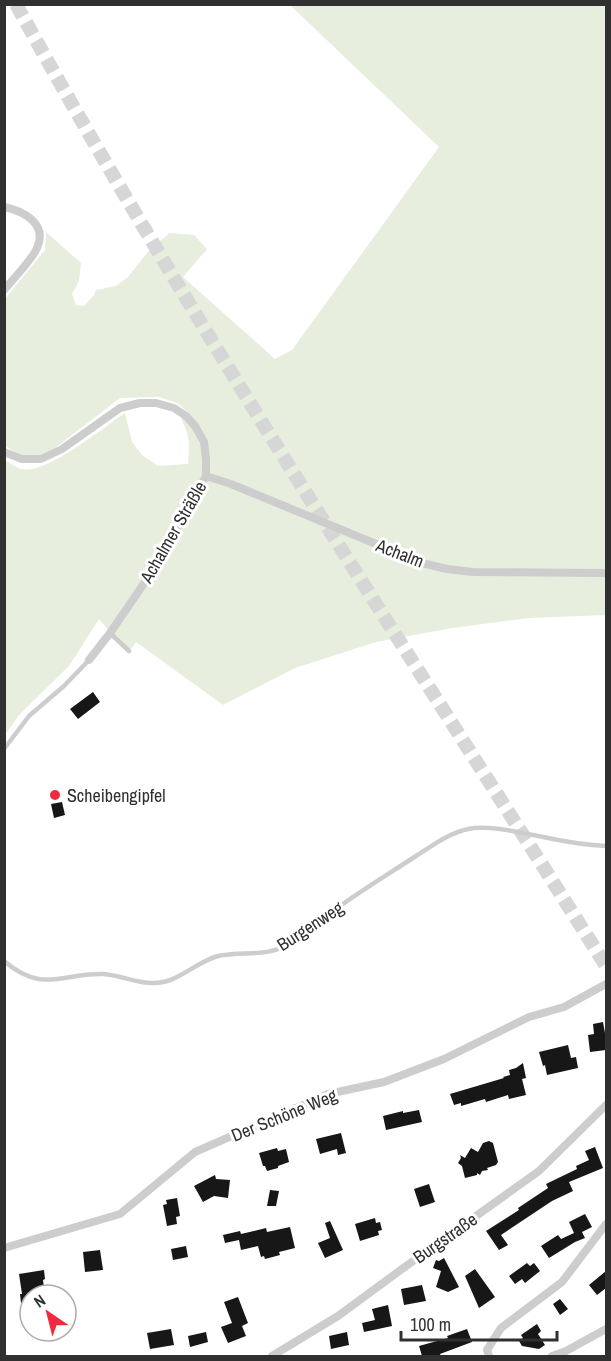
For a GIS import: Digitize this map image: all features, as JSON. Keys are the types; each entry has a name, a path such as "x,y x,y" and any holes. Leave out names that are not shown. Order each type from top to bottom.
{"street":[{"path":"4,207 17,210 33,219 40,240 37,250 4,290"},
{"name":"Achalmer Sträßle","path":"4,452 22,459 41,459 62,448 120,408 140,403 156,403 174,408 195,426 204,442 206,476 145,582 89,660"},
{"name":"Achalm","path":"206,476 231,484 412,559 447,569 473,572 606,573"},
{"name":"Der Schöne Weg","path":"4,1248 120,1214 195,1152 328,1094 384,1082 444,1059 529,1017 564,1007 606,984"},
{"name":"Burgstraße","path":"272,1356 338,1316 539,1171 606,1105"},
{"path":"489,1356 487,1350 501,1328 562,1282 606,1224"},
{"path":"552,1356 606,1329"}],"lane":[{"path":"110,633 129,651"},
{"path":"4,749 29,716 64,686 89,660"},
{"name":"Burgenweg","path":"4,961 18,972 38,980 104,974 153,984 176,978 220,955 263,953 285,946 328,914 399,867 446,837 467,829 517,832 606,846"}],"green space":[{"path":"290,5 606,5 606,615 530,618 452,628 376,642 295,668 223,705 136,642 128,653 99,619 69,666 19,715 5,735 5,460 22,469 45,465 75,449 125,413 132,442 142,455 158,466 188,464 189,457 188,436 181,418 188,412 177,403 159,397 120,398 41,457 23,456 5,446 5,299 45,250 46,232 81,263 79,281 72,294 76,305 84,306 96,290 116,286 128,277 150,249 170,233 194,235 207,249 183,277 275,359 292,350 439,147"}],"building":[{"path":"93,692 100,702 78,719 70,709"},
{"path":"62,802 65,815 54,818 51,804"},
{"path":"603,1022 606,1033 606,1050 590,1052 588,1035 594,1034 593,1024"},
{"path":"568,1045 571,1058 576,1057 578,1068 547,1075 539,1052"},
{"path":"523,1063 526,1078 522,1079 526,1095 509,1099 508,1095 486,1102 485,1099 461,1106 461,1103 454,1105 450,1094 504,1078 510,1075 509,1070"},
{"path":"419,1110 422,1122 386,1130 383,1116"},
{"path":"341,1133 346,1153 338,1155 337,1149 320,1154 316,1139"},
{"path":"489,1141 493,1143 498,1162 487,1168 488,1170 482,1171 480,1175 477,1173 477,1175 465,1178 462,1166 458,1163 460,1155 465,1158 471,1148 478,1152 483,1143"},
{"path":"595,1147 603,1168 569,1182 573,1191 552,1201 501,1235 508,1245 499,1250 486,1231 548,1188 546,1184 577,1169 576,1166 589,1160 585,1151"},
{"path":"277,1148 278,1151 286,1149 289,1162 267,1171 259,1153"},
{"path":"215,1175 216,1179 230,1180 228,1198 214,1196 203,1202 194,1186"},
{"path":"429,1184 435,1202 420,1207 414,1189"},
{"path":"270,1190 279,1191 276,1206 267,1206"},
{"path":"177,1198 180,1216 176,1217 177,1224 167,1226 163,1205 167,1204 166,1200"},
{"path":"585,1214 592,1227 582,1232 585,1238 549,1258 541,1246 558,1235 561,1239 574,1233 569,1222"},
{"path":"375,1218 376,1223 380,1222 382,1230 378,1231 379,1235 360,1241 355,1224"},
{"path":"330,1221 343,1250 325,1258 318,1243 330,1238 325,1223"},
{"path":"290,1227 295,1248 265,1259 264,1256 261,1257 258,1246 241,1250 239,1240 225,1243 223,1235 240,1231 241,1234 266,1228 267,1232"},
{"path":"186,1246 188,1257 173,1260 171,1249"},
{"path":"100,1250 103,1270 85,1272 83,1252"},
{"path":"444,1258 459,1287 448,1292 436,1287 441,1271 433,1268 436,1260"},
{"path":"527,1263 530,1266 534,1263 540,1271 525,1283 522,1279 515,1284 509,1276"},
{"path":"475,1269 495,1297 479,1308 465,1276"},
{"path":"44,1270 45,1279 43,1283 20,1283 19,1274"},
{"path":"606,1271 606,1288 597,1295 589,1285"},
{"path":"422,1285 426,1301 404,1305 401,1289"},
{"path":"238,1297 248,1323 242,1326 246,1336 228,1343 221,1327 232,1323 224,1302"},
{"path":"560,1299 568,1309 560,1315 553,1304"},
{"path":"388,1305 392,1326 364,1332 362,1323 375,1320 372,1309"},
{"path":"537,1324 541,1331 538,1334 545,1345 539,1349 522,1346 519,1341 523,1338 521,1335"},
{"path":"171,1329 174,1345 150,1349 147,1333"},
{"path":"467,1329 472,1342 440,1354 441,1356 422,1356 419,1346 448,1338 447,1336"},
{"path":"206,1332 208,1342 190,1347 188,1336"},
{"path":"347,1332 349,1345 331,1349 329,1336"}],"tunnel":[{"path":"16,4 85,127 229,370 606,966"}],"place":[{"name":"Scheibengipfel","path":"55,795"}]}
